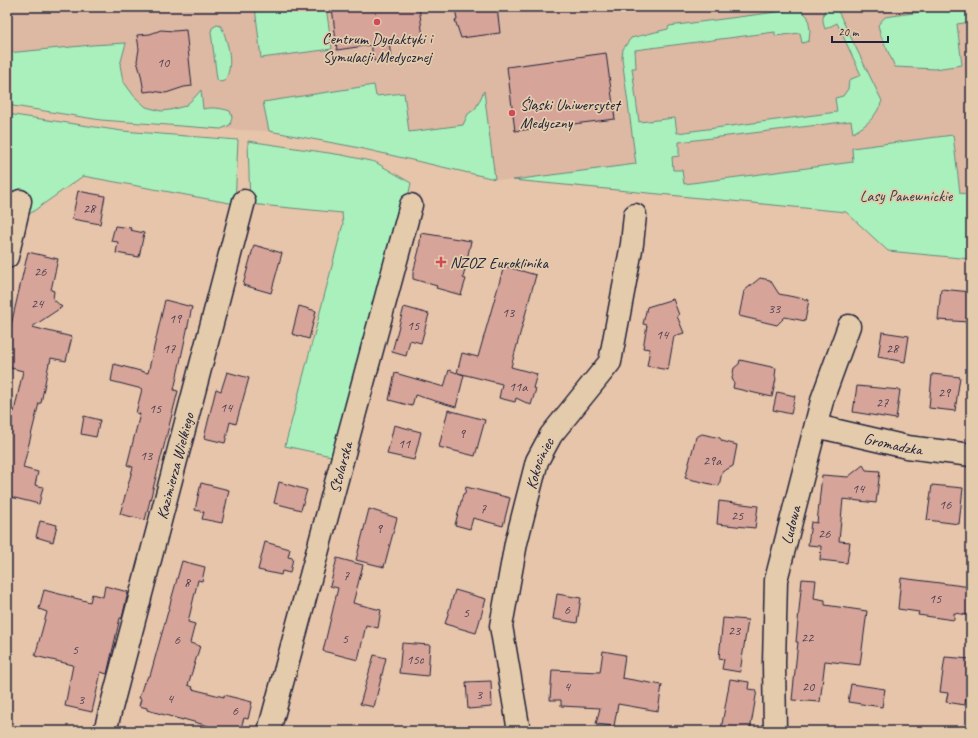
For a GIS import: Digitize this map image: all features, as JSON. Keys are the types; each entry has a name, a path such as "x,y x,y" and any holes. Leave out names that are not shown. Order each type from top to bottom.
{"street":[{"path":"7,257 20,201"},
{"name":"Kazimierza Wielkiego","path":"105,731 244,201"},
{"name":"Stolarska","path":"269,731 411,204"},
{"name":"Kokociniec","path":"519,731 501,626 516,543 537,461 552,435 610,362 632,244 635,215"},
{"name":"Ludowa","path":"775,731 774,663 776,580 823,397 849,326"},
{"name":"Gromadzka","path":"816,426 907,447 971,455"}],"shaded area":[{"name":"Śląski Uniwersytet Medyczny","path":"7,7 971,7 971,195 960,193 953,135 846,212 495,179 355,147 269,131 101,120 7,105"}],"green space":[{"path":"255,7 326,7 332,49 261,58"},
{"name":"Lasy Panewnickie","path":"827,7 836,7 882,101 877,112 870,120 863,127 853,133 851,121 679,142 679,156 672,157 673,170 682,170 684,184 853,162 852,148 953,135 960,193 971,195 971,259 888,251 846,212 513,180 636,164 622,58 623,49 631,38 668,29 669,26 800,9 808,17 810,31 809,41 802,43 800,33 775,36 775,32 635,50 636,68 632,68 639,122 675,118 677,133 837,112 835,98 843,96 848,89 849,80 861,75 837,23 825,29 823,18"},
{"path":"955,7 971,7 971,22 957,24 962,65 935,69 895,67 881,36 878,25 885,17"},
{"path":"217,25 221,26 224,32 230,62 227,76 224,81 220,82 217,79 211,32 212,28"},
{"path":"126,43 120,65 123,81 134,96 146,107 161,111 185,106 201,90 203,109 216,108 230,111 232,117 230,125 221,129 101,120 7,105 7,53"},
{"path":"374,85 376,96 404,93 409,132 463,125 468,114 475,109 484,91 495,179 355,147 269,131 263,102"},
{"path":"7,114 122,131 238,140 235,204 83,176 28,215 7,216"},
{"path":"248,141 342,155 375,162 411,183 406,206 336,457 285,446 343,224 342,213 250,204"}],"building":[{"name":"Centrum Dydaktyki i Symulacji Medycznej","path":"332,7 419,7 423,37 389,42 391,58 374,61 371,45 337,50"},
{"path":"455,7 497,7 500,33 461,38 455,20 457,20"},
{"path":"161,30 186,30 192,86 166,93 152,91 144,92 137,61 139,49 137,35 150,34"},
{"path":"606,53 615,119 515,131 507,67"},
{"path":"78,191 105,196 100,224 72,219"},
{"path":"115,226 131,228 130,230 144,233 139,257 116,253 118,242 111,241"},
{"name":"NZOZ Euroklinika","path":"421,233 471,241 463,278 466,279 461,295 436,288 437,286 413,279"},
{"path":"254,245 282,253 271,293 243,285"},
{"path":"28,252 58,259 51,290 54,291 53,299 62,307 32,327 72,337 66,361 51,358 49,363 41,403 39,403 23,468 38,472 35,485 43,487 39,504 7,496 7,410 14,412 23,371 7,367 7,342"},
{"path":"504,266 536,275 511,367 537,374 533,388 536,389 531,405 516,398 515,402 499,398 502,384 458,373 464,375 456,407 415,395 412,406 389,400 395,373 444,387 449,370 457,373 462,353 478,357"},
{"path":"760,278 770,280 779,294 809,300 805,321 785,317 777,325 739,316 744,291"},
{"path":"941,289 971,292 969,322 938,320"},
{"path":"673,299 679,315 677,316 684,333 674,336 668,370 647,366 650,349 643,348 647,325 643,324 647,307"},
{"path":"165,300 192,307 174,390 178,391 145,520 120,514 133,467 127,465 140,414 136,413 142,389 111,381 114,364 148,373"},
{"path":"299,306 316,311 309,339 292,334"},
{"path":"404,307 429,314 421,343 410,340 406,356 392,352"},
{"path":"882,332 909,336 905,362 878,357"},
{"path":"740,360 776,368 776,379 772,397 733,388 734,383 732,378 734,368 739,364"},
{"path":"227,372 249,378 236,424 230,422 225,443 204,438 216,389 221,391"},
{"path":"932,374 960,377 955,411 929,408"},
{"path":"857,386 900,390 896,419 853,412"},
{"path":"777,392 795,396 791,414 773,410"},
{"path":"448,410 485,420 475,456 439,447"},
{"path":"84,416 100,420 96,437 81,434"},
{"path":"394,425 421,432 414,460 387,454"},
{"path":"702,434 720,438 722,441 737,445 733,466 722,472 719,486 685,478 696,437"},
{"path":"863,465 866,470 880,471 876,503 843,499 839,541 850,542 847,563 820,560 821,546 808,545 811,522 817,523 822,475 848,477"},
{"path":"279,482 307,490 301,510 274,503"},
{"path":"201,483 229,490 222,523 202,519 204,512 195,510"},
{"path":"932,485 963,488 959,524 927,520"},
{"path":"466,487 510,498 503,526 473,518 470,529 455,525"},
{"path":"719,501 758,506 755,528 717,524"},
{"path":"369,509 397,518 384,567 356,560"},
{"path":"40,521 57,525 53,542 36,537"},
{"path":"265,542 290,549 288,557 293,558 290,573 282,571 281,575 258,570"},
{"path":"337,558 363,565 353,603 381,610 378,628 366,625 358,660 323,651 338,588 330,586"},
{"path":"182,561 205,567 202,581 198,580 188,622 195,624 190,643 200,646 188,685 193,687 192,689 252,702 248,719 244,718 240,731 215,731 216,728 147,710 147,708 139,706 141,699 139,698 144,682 145,683 148,676 150,676"},
{"path":"901,578 971,587 968,615 954,613 954,620 918,615 919,612 898,609"},
{"path":"802,579 816,580 814,598 825,600 825,605 867,611 860,665 825,661 820,702 792,700 798,642 796,642"},
{"path":"105,586 128,592 122,618 120,618 107,674 101,672 92,712 65,706 73,665 35,656 47,612 39,609 44,590 90,602 92,594 103,597"},
{"path":"455,590 486,599 476,633 445,624"},
{"path":"557,594 581,598 577,623 553,619"},
{"path":"723,618 748,620 740,672 722,669 724,659 719,658"},
{"path":"402,643 430,645 428,676 399,673"},
{"path":"603,651 625,655 622,678 662,685 658,711 618,704 614,726 596,724 600,708 561,706 561,700 550,700 552,670 600,672"},
{"path":"374,655 386,658 374,707 360,704"},
{"path":"945,657 971,659 971,696 966,696 965,705 946,702 948,693 940,692"},
{"path":"730,679 749,682 748,689 757,690 750,731 721,730"},
{"path":"491,681 492,707 468,709 466,682"},
{"path":"851,684 885,689 882,707 848,702"}],"place":[{"name":"Centrum Dydaktyki i Symulacji Medycznej","path":"377,22"},
{"name":"Śląski Uniwersytet Medyczny","path":"512,113"},
{"name":"NZOZ Euroklinika","path":"441,262"}]}
